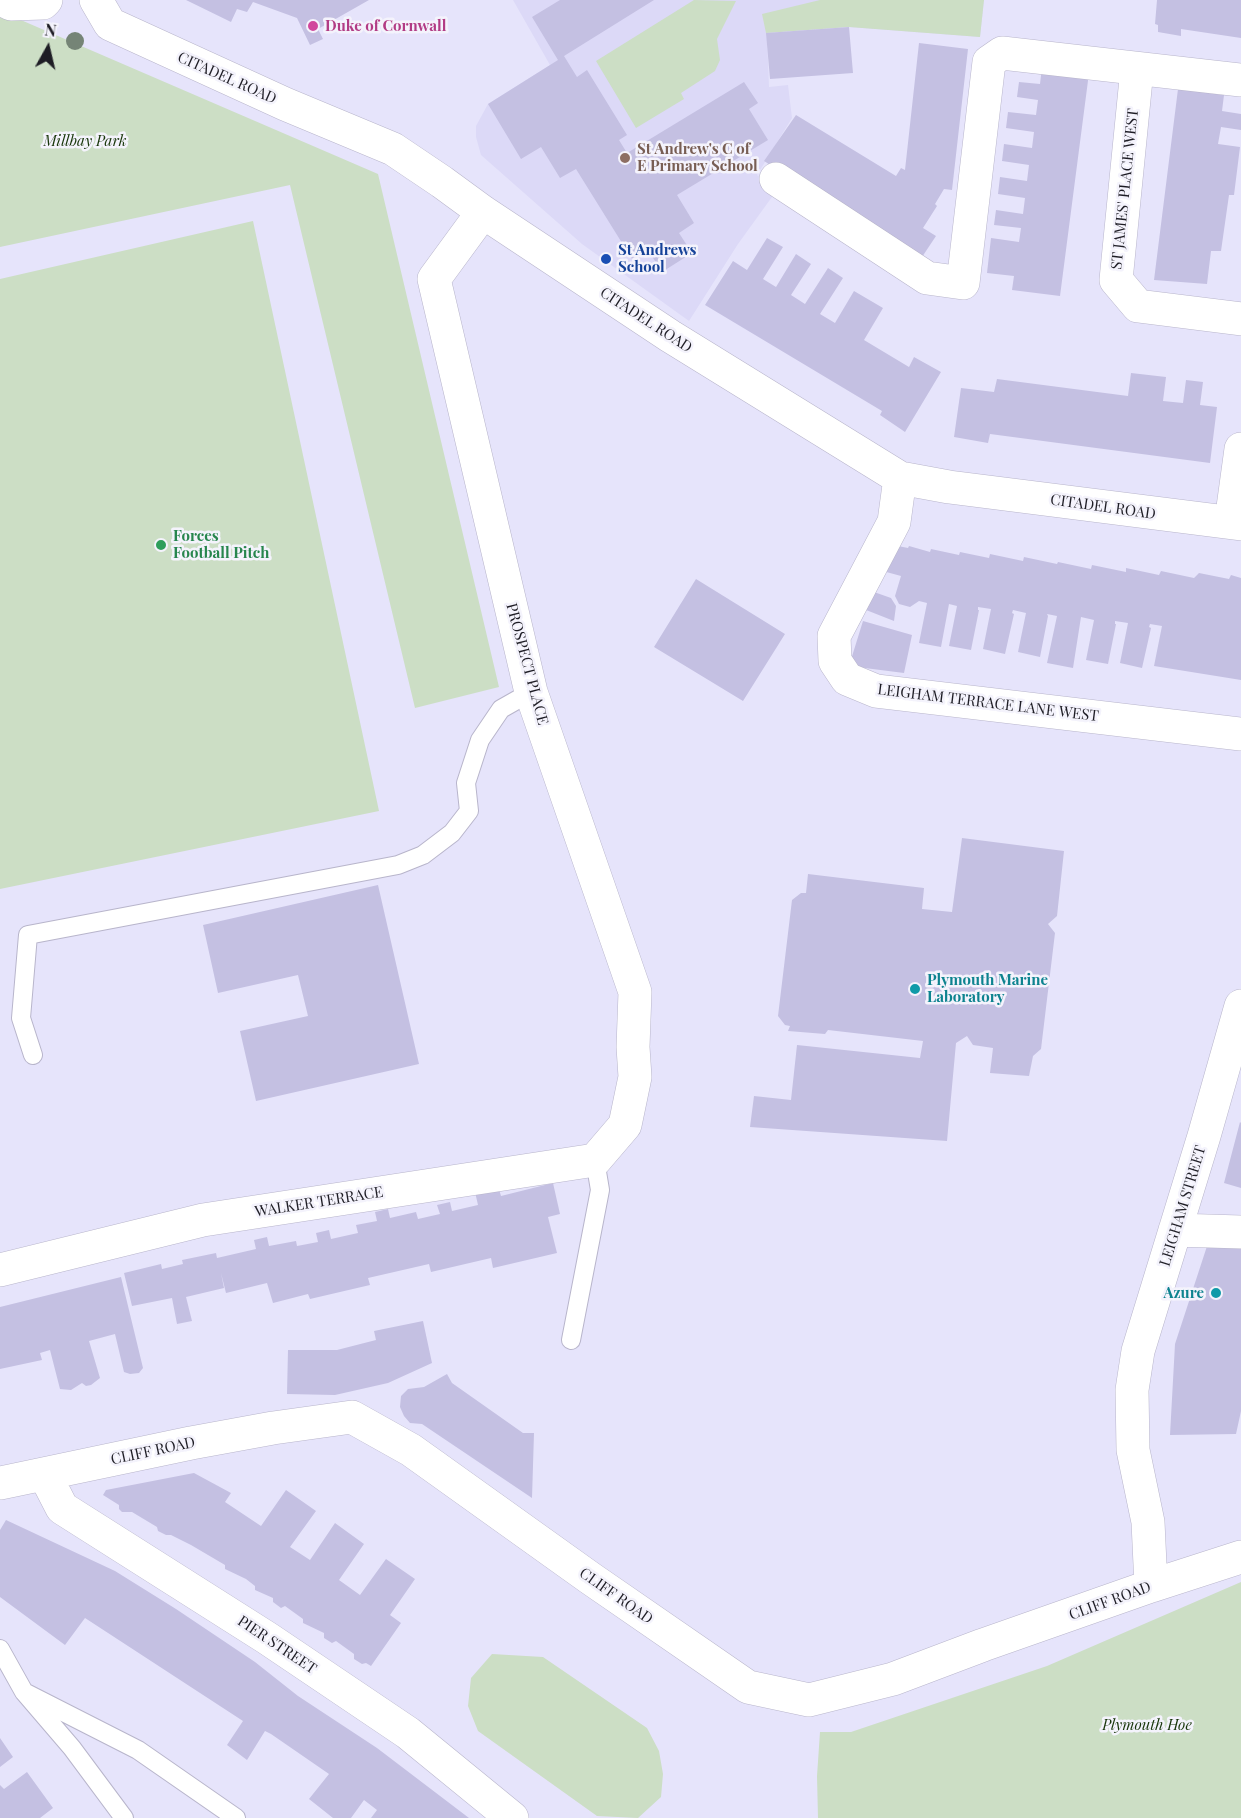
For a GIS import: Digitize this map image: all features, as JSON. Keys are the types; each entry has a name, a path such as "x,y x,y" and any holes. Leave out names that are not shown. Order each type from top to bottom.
{"street":[{"path":"3,0 11,4 43,3 46,0"},
{"name":"CITADEL ROAD","path":"96,0 110,24 285,104 393,149 483,212 670,336 900,478 949,488 1236,523"},
{"path":"776,179 927,278 963,284 988,62 1002,53 1241,80"},
{"name":"ST JAMES' PLACE WEST","path":"1137,69 1116,280 1138,306 1241,319"},
{"name":"PROSPECT PLACE","path":"483,212 434,279 531,692 635,992 633,1047 635,1077 625,1125 595,1160"},
{"path":"1236,523 1241,449"},
{"name":"LEIGHAM TERRACE LANE WEST","path":"900,478 894,522 834,636 835,661 847,679 876,691 1241,734"},
{"name":"LEIGHAM STREET","path":"1151,1586 1148,1522 1133,1450 1132,1390 1138,1352 1204,1136 1241,1005"},
{"name":"WALKER TERRACE","path":"0,1270 203,1220 595,1160"},
{"path":"1175,1230 1241,1232"},
{"name":"CLIFF ROAD","path":"0,1483 191,1443 352,1417 411,1450 605,1589 748,1687 809,1700 893,1680 983,1645 1241,1557"},
{"name":"PIER STREET","path":"45,1474 62,1508 267,1638 408,1733 512,1818"}],"lane":[{"path":"33,1055 21,1018 28,935 398,865 423,855 452,833 469,811 466,783 480,740 501,709 531,692"},
{"path":"571,1340 600,1190 595,1160"},
{"path":"0,1649 24,1692 72,1748 124,1818"},
{"path":"24,1692 138,1750 236,1818"}],"shaded area":[{"name":"St Andrew's C of E Primary School","path":"513,0 984,0 980,37 849,27 767,33 769,87 788,85 792,118 757,175 777,190 738,244 689,321 582,244 481,155 476,137 476,126 488,104 550,65"}],"green space":[{"path":"694,0 736,1 717,39 720,60 715,71 681,93 684,99 636,128 596,61"},
{"path":"820,0 984,0 980,37 849,27 766,33 762,14"},
{"name":"Millbay Park","path":"0,11 378,174 499,687 415,708 290,185 0,247"},
{"name":"Forces Football Pitch","path":"253,221 379,811 0,889 0,279"},
{"name":"Plymouth Hoe","path":"1241,1582 1241,1818 818,1818 817,1776 820,1732 851,1732 1047,1666"},
{"path":"492,1654 543,1657 647,1728 659,1751 663,1774 661,1797 638,1818 597,1816 478,1731 468,1706 471,1678"}],"building":[{"name":"Duke of Cornwall","path":"186,0 369,0 318,29 323,39 310,45 297,18 253,2 247,12 237,9 231,22"},
{"path":"560,0 654,0 564,56 577,77 587,70 627,135 619,140 627,153 744,82 758,103 749,109 768,140 677,195 694,223 679,233 692,253 662,272 648,250 632,259 576,169 560,178 541,147 521,159 488,104 558,60 532,17"},
{"path":"1157,0 1241,0 1241,38 1181,29 1181,36 1158,32 1158,25 1155,24"},
{"path":"849,27 853,73 770,79 766,33"},
{"path":"919,43 968,49 952,190 944,189 935,204 937,206 923,228 936,236 920,260 764,161 796,115 896,176 901,168 905,170"},
{"path":"1042,67 1089,73 1060,296 1012,290 1014,276 987,273 991,238 1019,242 1021,228 994,225 996,210 1023,214 1025,198 998,194 1000,177 1027,181 1029,165 1002,161 1004,144 1032,148 1034,132 1006,128 1008,112 1036,115 1038,100 1017,97 1019,82 1040,84"},
{"path":"1178,89 1224,95 1222,111 1241,114 1241,130 1221,127 1218,144 1240,147 1234,195 1229,195 1221,251 1211,251 1207,284 1154,280"},
{"path":"767,238 783,247 763,279 776,287 796,254 811,264 791,295 805,304 828,268 843,278 820,314 835,323 854,291 883,308 864,340 909,367 914,357 941,372 905,432 880,415 882,411 705,305 733,261 747,270"},
{"path":"1131,373 1166,377 1163,401 1183,403 1186,380 1203,382 1200,405 1217,407 1210,463 990,434 988,443 954,437 961,388 994,392 997,379 1128,396"},
{"path":"898,546 908,548 909,546 930,552 931,549 959,555 960,552 989,558 990,554 1023,561 1024,557 1091,569 1092,565 1126,572 1126,568 1159,575 1161,571 1194,578 1199,573 1229,579 1231,575 1241,578 1241,680 1154,666 1162,626 1150,624 1142,668 1120,663 1128,623 1115,621 1108,664 1086,660 1094,620 1081,617 1073,668 1047,663 1057,616 1047,614 1040,657 1018,652 1026,613 1013,610 1005,654 983,649 991,609 978,607 971,650 949,646 957,606 949,604 941,647 919,643 927,603 919,601 910,607 899,604 895,596 901,576 879,570"},
{"path":"696,579 785,634 743,701 654,647"},
{"path":"874,592 891,598 896,606 894,621 861,608"},
{"path":"863,621 912,635 904,673 849,666"},
{"name":"Plymouth Marine Laboratory","path":"962,838 1064,851 1057,916 1048,924 1055,933 1041,1049 1033,1056 1029,1076 990,1073 993,1048 973,1045 967,1036 956,1043 947,1141 750,1127 754,1096 791,1100 797,1045 920,1058 923,1041 828,1030 825,1034 788,1031 790,1026 785,1025 778,1016 792,900 801,893 806,893 808,874 924,888 922,909 952,912"},
{"path":"378,885 419,1064 256,1101 240,1031 308,1016 298,975 218,993 203,925"},
{"path":"1241,1123 1241,1188 1224,1183"},
{"path":"553,1183 560,1214 548,1217 557,1253 493,1268 491,1258 431,1272 429,1264 368,1278 370,1285 310,1299 308,1294 273,1303 267,1283 226,1293 221,1273 224,1288 186,1297 192,1321 177,1324 172,1298 132,1306 124,1273 161,1264 162,1269 183,1264 182,1260 216,1253 217,1258 256,1249 254,1240 267,1237 269,1246 296,1241 297,1246 318,1242 316,1233 329,1230 331,1239 358,1233 356,1225 377,1221 375,1212 388,1209 390,1218 416,1212 418,1219 440,1214 437,1205 450,1202 452,1211 478,1205 475,1192 498,1186 501,1196"},
{"name":"Azure","path":"1209,1240 1241,1241 1241,1411 1236,1434 1170,1435 1175,1344"},
{"path":"121,1277 143,1368 139,1373 124,1372 115,1334 89,1341 100,1378 91,1385 86,1386 82,1383 71,1390 60,1389 50,1350 40,1353 42,1360 0,1369 0,1307"},
{"path":"423,1321 432,1363 388,1383 335,1395 287,1394 288,1350 337,1350 376,1340 374,1331"},
{"path":"447,1374 452,1383 523,1433 534,1433 532,1498 422,1424 410,1423 404,1416 400,1407 401,1396 408,1389 424,1387"},
{"path":"194,1473 231,1493 225,1502 261,1526 286,1490 316,1511 290,1547 310,1560 335,1523 364,1544 339,1580 360,1595 386,1559 415,1579 390,1615 401,1623 371,1666 354,1659 354,1654 336,1641 332,1643 324,1638 324,1633 303,1623 303,1619 285,1606 281,1608 273,1602 273,1598 255,1590 255,1586 246,1579 225,1569 225,1565 191,1545 158,1531 157,1527 132,1512 122,1512 119,1505 103,1495 106,1490"},
{"path":"6,1520 115,1571 176,1609 255,1662 298,1696 377,1748 469,1818 371,1818 377,1810 364,1800 351,1818 333,1818 309,1799 329,1774 271,1734 265,1731 247,1760 227,1745 243,1721 85,1618 65,1645 0,1597 0,1530"},
{"path":"0,1738 13,1757 0,1767"},
{"path":"27,1772 53,1808 40,1818 0,1818 0,1785 4,1789"}],"place":[{"name":"Duke of Cornwall","path":"313,26"},
{"name":"St Andrew's C of E Primary School","path":"625,158"},
{"name":"St Andrews School","path":"606,259"},
{"name":"Forces Football Pitch","path":"161,545"},
{"name":"Plymouth Marine Laboratory","path":"915,989"},
{"name":"Azure","path":"1216,1293"}]}
